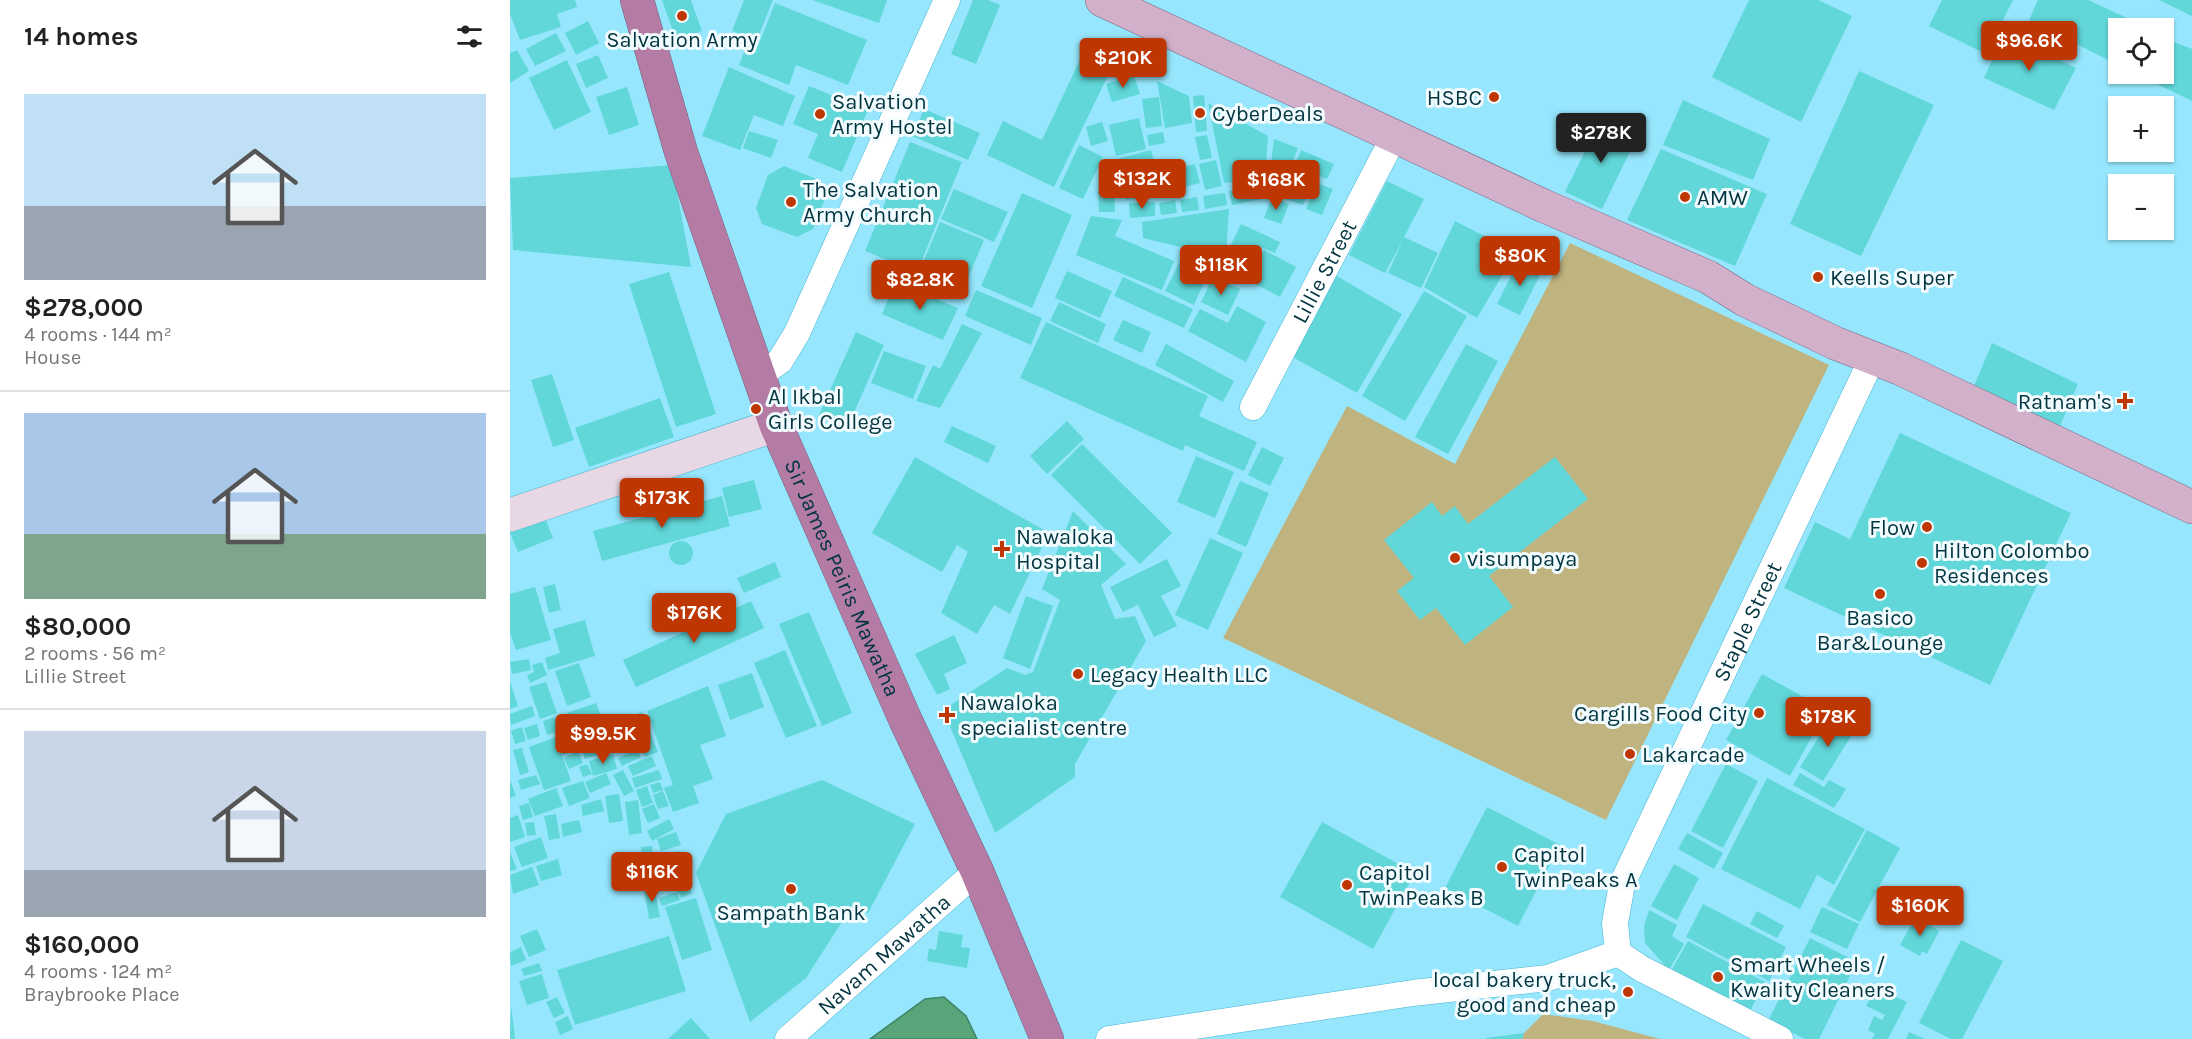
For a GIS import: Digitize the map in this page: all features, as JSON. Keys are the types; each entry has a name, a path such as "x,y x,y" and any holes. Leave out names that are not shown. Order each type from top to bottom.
{"highway":[{"name":"Sir James Peiris Mawatha","path":"637,0 681,152 776,425 905,719 977,871 1047,1039"}],"main road":[{"path":"1102,0 1544,206 1708,277 1745,300 1872,359 1901,369 2192,507"}],"street":[{"path":"759,376 780,361 797,333 947,0"},
{"name":"Lillie Street","path":"1253,407 1395,135"},
{"name":"Staple Street","path":"1618,953 1615,923 1622,884 1872,359"},
{"path":"510,514 776,425"},
{"name":"Navam Mawatha","path":"789,1039 977,871"},
{"path":"1109,1039 1413,993 1548,978 1618,953 1642,969 1780,1039"}],"shaded area":[{"path":"1570,243 1829,365 1606,820 1223,638 1347,406 1455,464"},
{"path":"944,997 966,1016 977,1039 870,1039 925,999"},
{"path":"1543,1014 1593,1021 1660,1039 1522,1039 1524,1033"}],"building":[{"path":"510,0 575,0 577,7 557,14 561,27 520,40 510,14"},
{"name":"Salvation Army","path":"662,0 691,0 702,31 676,40"},
{"path":"744,0 773,0 757,40 732,31"},
{"path":"812,0 887,0 879,23"},
{"path":"973,0 988,0 1000,5 976,64 951,54"},
{"path":"1749,0 1818,0 1852,16 1801,122 1712,77"},
{"path":"1942,0 2013,0 1986,54 1929,26"},
{"path":"2038,0 2088,0 2127,18 2108,18 2108,60 2029,20"},
{"path":"2159,0 2192,0 2192,16"},
{"path":"775,3 867,40 848,85 796,65 789,85 739,65 748,42 758,46"},
{"path":"588,21 599,43 576,55 565,33"},
{"path":"556,33 566,51 535,66 526,49"},
{"path":"2004,34 2076,68 2054,110 1984,78"},
{"path":"2174,42 2192,49 2192,101 2157,84 2174,84"},
{"path":"1086,47 1115,61 1054,187 987,155 1003,121 1042,140"},
{"path":"517,50 529,71 510,83 510,53"},
{"path":"598,55 608,78 586,88 576,64"},
{"path":"567,60 591,112 554,130 529,78"},
{"path":"729,67 795,96 783,126 754,115 740,150 702,136"},
{"path":"1859,71 1934,105 1861,256 1790,224"},
{"path":"1134,75 1140,94 1112,102 1106,84"},
{"path":"1157,81 1189,96 1192,123 1165,128"},
{"path":"809,86 868,110 842,172 808,158 818,134 793,124"},
{"path":"627,87 639,125 609,135 596,97"},
{"name":"CyberDeals","path":"1204,95 1207,131 1196,132 1193,96"},
{"path":"1159,97 1162,126 1146,128 1142,99"},
{"path":"1683,100 1770,139 1753,180 1663,145"},
{"path":"1208,103 1268,136 1265,178 1224,183"},
{"path":"924,109 980,133 968,160 912,136"},
{"path":"1139,118 1146,149 1116,156 1109,125"},
{"path":"1601,119 1637,137 1602,209 1565,192"},
{"path":"1102,122 1108,141 1091,146 1086,127"},
{"path":"749,131 778,140 771,158 743,148"},
{"path":"1163,132 1165,143 1149,146 1147,135"},
{"path":"1207,135 1212,158 1200,160 1195,137"},
{"path":"1274,139 1298,148 1283,186 1269,182"},
{"path":"910,142 962,162 917,272 865,251"},
{"path":"1079,145 1103,157 1083,199 1059,188"},
{"path":"1661,149 1767,194 1735,266 1627,220"},
{"path":"1151,150 1156,169 1122,178 1117,159"},
{"path":"1301,150 1334,164 1327,179 1310,172 1303,188 1288,182"},
{"path":"1216,160 1222,186 1205,190 1199,164"},
{"path":"1195,164 1200,183 1172,190 1167,171"},
{"path":"672,165 691,267 513,250 510,178"},
{"name":"The Salvation Army Church","path":"784,166 819,180 826,196 813,229 797,237 762,224 756,208 768,175"},
{"path":"1161,172 1165,192 1126,200 1122,180"},
{"path":"1387,181 1424,199 1404,237 1438,253 1421,288 1388,273 1403,240 1385,273 1349,255"},
{"path":"1317,183 1333,189 1322,215 1306,209"},
{"path":"1260,185 1263,199 1232,205 1229,191"},
{"path":"1286,188 1307,195 1303,205 1283,198"},
{"path":"954,189 1008,212 994,242 941,219"},
{"path":"1114,190 1115,212 1099,212 1098,191"},
{"path":"1022,193 1072,215 1032,308 981,286"},
{"path":"1225,193 1227,205 1205,209 1203,196"},
{"path":"1197,197 1199,210 1182,212 1180,200"},
{"path":"1272,197 1289,204 1281,224 1264,218"},
{"path":"1175,200 1177,213 1161,215 1159,203"},
{"path":"1155,202 1155,216 1130,218 1129,203"},
{"path":"1229,209 1226,258 1143,238 1142,222"},
{"path":"1091,216 1122,220 1115,236 1174,261 1162,290 1076,255"},
{"path":"1455,221 1516,252 1477,318 1424,287"},
{"path":"940,222 984,240 965,285 921,267"},
{"path":"1241,224 1280,242 1275,253 1260,247 1251,265 1227,253"},
{"path":"1264,250 1296,267 1280,297 1248,280"},
{"path":"1520,258 1543,269 1520,315 1497,304"},
{"path":"1180,261 1208,274 1194,305 1165,291"},
{"path":"1067,271 1112,291 1100,318 1055,298"},
{"path":"669,272 716,414 676,427 629,284"},
{"path":"1335,275 1402,314 1357,393 1289,355"},
{"path":"1123,277 1193,309 1184,328 1114,296"},
{"path":"1213,277 1240,289 1228,315 1201,302"},
{"path":"895,282 958,308 943,340 882,314"},
{"path":"976,290 1042,318 1031,345 965,316"},
{"path":"1424,291 1467,316 1405,421 1362,396"},
{"path":"1059,302 1106,324 1098,343 1050,321"},
{"path":"1237,306 1266,322 1246,362 1188,331 1200,309 1228,323"},
{"path":"1123,320 1151,332 1142,353 1113,340"},
{"path":"1046,322 1208,396 1199,416 1257,442 1244,471 1185,445 1183,451 1020,378"},
{"path":"962,324 982,333 940,408 916,401 933,365 940,369"},
{"path":"856,332 884,345 847,428 819,415"},
{"path":"1992,343 2078,384 2060,426 1974,386"},
{"path":"1166,344 1234,381 1223,402 1155,365"},
{"path":"1466,344 1498,361 1448,454 1415,437"},
{"path":"884,351 926,366 913,399 871,383"},
{"path":"552,374 574,440 553,447 531,380"},
{"path":"660,398 674,437 589,467 575,428"},
{"path":"1067,421 1084,439 1047,474 1030,456"},
{"path":"952,426 996,446 988,463 944,442"},
{"name":"Hilton Colombo Residences","path":"1900,433 2071,513 1990,685 1784,588 1815,522 1850,539"},
{"path":"1082,444 1172,533 1140,564 1051,475"},
{"path":"1262,447 1284,458 1270,486 1248,475"},
{"path":"1196,456 1234,472 1215,518 1177,502"},
{"name":"Nawaloka Hospital","path":"915,457 1049,533 1010,614 994,605 977,634 941,613 968,552 957,545 942,572 872,533"},
{"name":"visumpaya","path":"1555,457 1588,499 1489,576 1513,607 1465,645 1436,608 1420,620 1397,591 1414,578 1384,540 1432,502 1442,516 1455,506 1468,524"},
{"path":"754,480 762,509 729,517 722,488"},
{"path":"1240,481 1269,493 1246,547 1217,534"},
{"path":"722,496 730,526 602,561 593,531"},
{"path":"541,508 553,538 518,552 510,533 510,520"},
{"name":"Legacy Health LLC","path":"1073,511 1126,564 1101,585 1115,619 1135,616 1146,641 1075,764 1075,777 995,833 943,710 1007,668 1025,675 1033,672 1060,600 1042,589"},
{"path":"1210,538 1243,553 1208,630 1175,615"},
{"path":"681,541 689,545 693,553 689,561 681,565 673,561 669,553 673,545"},
{"path":"1167,559 1181,586 1161,596 1177,626 1154,637 1138,605 1123,612 1110,587"},
{"path":"775,562 781,577 744,593 737,578"},
{"path":"555,584 561,610 549,613 543,587"},
{"path":"535,587 551,640 516,650 510,633 510,594"},
{"path":"1026,596 1053,606 1030,669 1003,658"},
{"path":"751,601 764,628 636,687 623,660"},
{"path":"809,612 852,713 822,726 779,624"},
{"path":"585,620 595,656 548,670 545,658 560,653 553,629"},
{"path":"954,635 967,663 944,674 950,689 937,695 915,654"},
{"path":"785,650 817,726 786,738 754,663"},
{"path":"529,659 531,670 512,674 510,662"},
{"path":"542,662 547,675 530,683 527,675 534,672 532,665"},
{"path":"579,663 591,697 567,706 555,671"},
{"path":"752,673 764,707 730,720 718,685"},
{"path":"1762,674 1827,710 1790,776 1726,740"},
{"path":"510,682 518,706 510,709"},
{"path":"546,682 557,713 540,719 529,687"},
{"path":"708,686 726,736 700,745 713,779 693,786 699,803 673,812 664,788 673,785 647,711"},
{"path":"596,703 602,719 573,729 567,713"},
{"path":"532,706 535,716 511,725 510,714"},
{"path":"642,712 658,752 645,757 629,717"},
{"path":"1832,716 1855,730 1823,781 1800,767"},
{"path":"555,717 560,731 547,735 543,721"},
{"path":"599,722 603,734 580,742 576,731"},
{"path":"537,724 540,736 528,740 524,728"},
{"path":"522,727 526,741 515,744 511,731"},
{"path":"632,731 638,746 620,753 614,737"},
{"path":"556,737 571,781 544,790 529,747"},
{"path":"570,737 574,751 563,755 558,741"},
{"path":"596,742 600,754 585,759 581,747"},
{"path":"522,748 529,772 520,775 513,750"},
{"path":"637,749 641,757 622,766 618,758"},
{"path":"578,751 583,763 569,769 564,758"},
{"path":"613,754 617,769 593,776 589,761"},
{"path":"652,756 656,766 633,776 628,766"},
{"path":"587,764 592,774 583,777 579,767"},
{"path":"1726,764 1758,781 1723,848 1691,831"},
{"path":"623,770 634,791 624,796 613,775"},
{"path":"659,770 662,779 635,788 632,778"},
{"path":"606,773 611,784 590,793 585,782"},
{"path":"1800,773 1824,787 1829,780 1846,789 1834,808 1793,785"},
{"path":"536,775 540,784 521,790 518,780"},
{"path":"1767,778 1865,829 1834,885 1817,875 1800,909 1721,869"},
{"path":"510,780 516,796 510,798"},
{"name":"Sampath Bank","path":"822,780 915,824 868,913 852,906 806,978 750,1022 696,873 726,814"},
{"path":"583,781 590,798 569,806 562,788"},
{"path":"660,782 663,790 653,793 650,785"},
{"path":"647,786 653,803 642,807 636,790"},
{"path":"556,788 563,806 535,816 528,799"},
{"path":"663,791 669,806 658,809 653,795"},
{"path":"619,794 623,821 609,823 605,796"},
{"path":"601,799 604,811 583,816 581,805"},
{"path":"638,800 642,833 629,835 625,802"},
{"path":"529,803 533,817 523,820 519,806"},
{"path":"654,804 660,818 648,823 642,809"},
{"name":"Capitol TwinPeaks A","path":"1487,807 1560,845 1518,926 1445,888"},
{"path":"556,814 560,838 549,840 544,816"},
{"path":"518,815 525,837 510,842 510,818"},
{"path":"669,819 674,829 652,841 647,831"},
{"path":"579,820 582,832 563,837 561,824"},
{"path":"534,822 536,835 527,836 525,823"},
{"name":"Capitol TwinPeaks B","path":"1322,822 1415,873 1373,949 1280,897"},
{"path":"1867,830 1900,848 1860,922 1827,905"},
{"path":"676,832 681,845 661,851 657,839"},
{"path":"1687,833 1723,853 1714,869 1678,849"},
{"path":"541,837 548,858 522,867 514,847"},
{"path":"652,846 653,860 642,861 641,847"},
{"path":"679,851 682,866 659,870 655,855"},
{"path":"510,852 517,869 510,871"},
{"path":"558,859 562,875 541,881 536,866"},
{"path":"653,864 655,881 646,882 644,865"},
{"path":"1674,864 1699,878 1677,920 1651,906"},
{"path":"532,867 539,885 513,894 510,875"},
{"path":"681,869 682,879 659,883 657,873"},
{"path":"686,879 692,893 681,898 675,884"},
{"path":"654,886 660,917 649,919 644,888"},
{"path":"677,892 680,900 662,906 659,898"},
{"path":"696,898 712,950 682,960 665,907"},
{"path":"1703,904 1786,947 1769,981 1686,937"},
{"path":"1822,907 1859,924 1847,949 1810,932"},
{"path":"1649,910 1677,925 1672,936 1684,944 1669,970 1645,943 1644,926"},
{"path":"1757,911 1784,926 1777,938 1750,924"},
{"path":"1916,916 1939,931 1927,954 1922,951 1920,956 1900,945"},
{"path":"537,929 546,950 529,957 520,936"},
{"path":"939,931 963,935 961,947 970,948 967,968 927,961 929,949 936,950"},
{"path":"669,936 686,991 575,1025 557,970"},
{"path":"1810,938 1857,962 1819,1039 1805,1039 1768,1021"},
{"path":"1961,940 2003,961 1962,1039 1951,1039 1919,1023"},
{"name":"Smart Wheels / Kwality Cleaners","path":"1688,941 1765,982 1749,1013 1671,971"},
{"path":"521,947 526,960 511,966 510,952"},
{"path":"539,963 542,971 524,976 521,969"},
{"path":"542,974 549,998 527,1005 519,981"},
{"path":"1876,988 1907,1002 1888,1039 1872,1039 1875,1034 1868,1030 1874,1016 1882,1020 1885,1015 1866,1006"},
{"path":"557,997 565,1013 554,1018 546,1002"},
{"path":"511,1005 515,1039 510,1039"},
{"path":"568,1016 573,1029 560,1035 555,1022"},
{"path":"691,1018 710,1039 668,1039"},
{"path":"1909,1032 1925,1039 1906,1039"},
{"path":"1524,1033 1522,1039 1486,1039 1486,1038"}],"place":[{"name":"Salvation Army","path":"682,16"},
{"name":"HSBC","path":"1494,97"},
{"name":"CyberDeals","path":"1200,113"},
{"name":"Salvation Army Hostel","path":"820,114"},
{"name":"AMW","path":"1685,197"},
{"name":"The Salvation Army Church","path":"791,202"},
{"name":"Keells Super","path":"1818,277"},
{"name":"Ratnam's","path":"2125,401"},
{"name":"Al Ikbal Girls College","path":"756,409"},
{"name":"Flow","path":"1927,527"},
{"name":"Nawaloka Hospital","path":"1002,549"},
{"name":"visumpaya","path":"1455,558"},
{"name":"Hilton Colombo Residences","path":"1922,563"},
{"name":"Basico Bar&Lounge","path":"1880,594"},
{"name":"Legacy Health LLC","path":"1078,674"},
{"name":"Cargills Food City","path":"1759,713"},
{"name":"Nawaloka specialist centre","path":"947,715"},
{"name":"Lakarcade","path":"1630,754"},
{"name":"Capitol TwinPeaks A","path":"1502,867"},
{"name":"Capitol TwinPeaks B","path":"1347,885"},
{"name":"Sampath Bank","path":"791,889"},
{"name":"Smart Wheels / Kwality Cleaners","path":"1718,977"},
{"name":"local bakery truck, good and cheap","path":"1628,992"}]}
